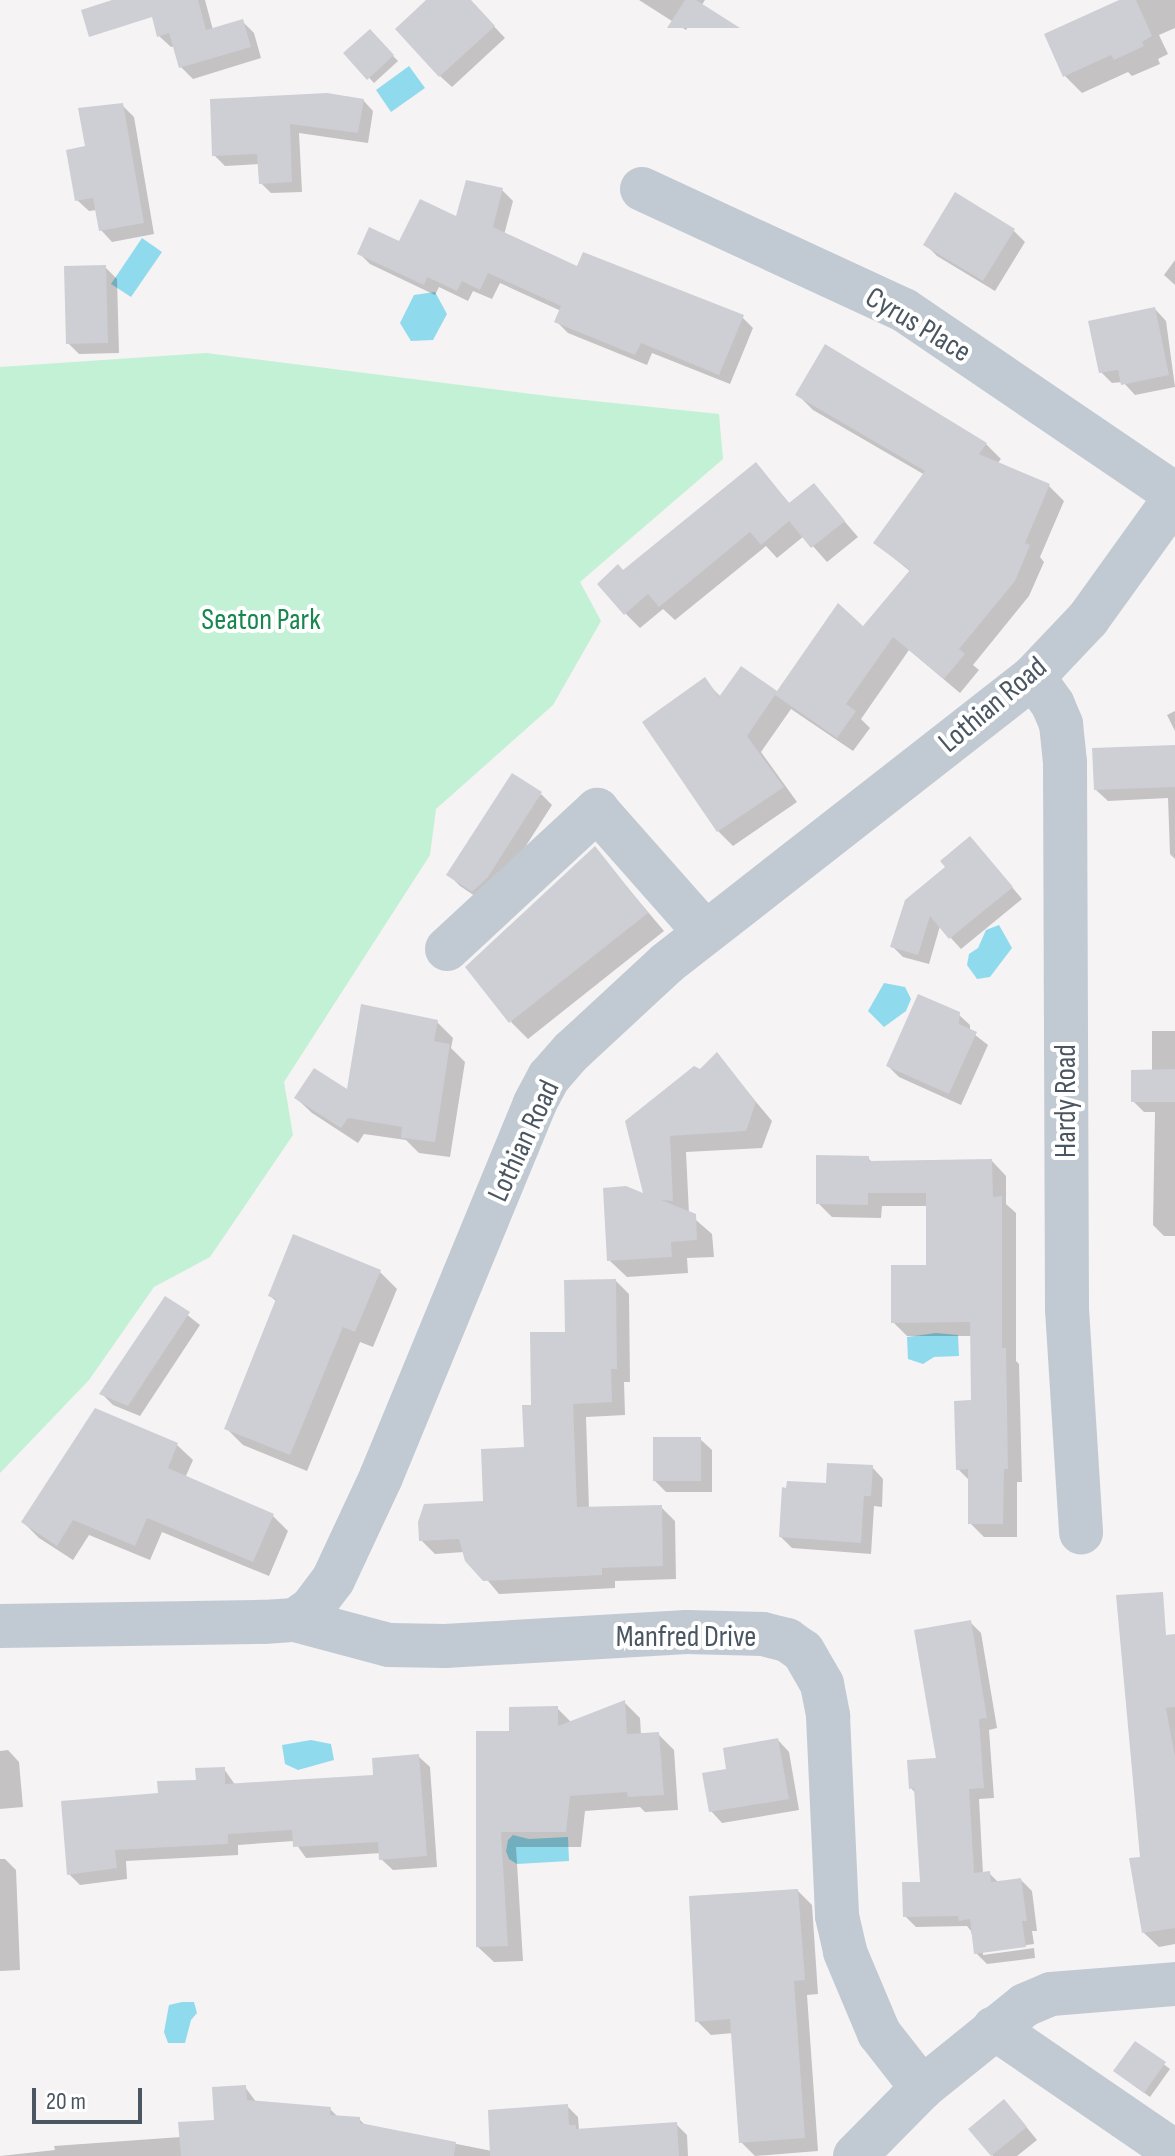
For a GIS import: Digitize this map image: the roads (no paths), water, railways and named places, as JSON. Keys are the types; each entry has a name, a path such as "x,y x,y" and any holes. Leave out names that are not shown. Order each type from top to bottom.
{"street":[{"name":"Cyrus Place","path":"642,189 904,310 1175,496"},
{"name":"Lothian Road","path":"295,1620 322,1598 333,1580 381,1477 535,1103 549,1077 583,1041 705,932 1033,677 1088,619 1175,496"},
{"name":"Hardy Road","path":"1033,677 1053,705 1061,724 1065,763 1067,1309 1081,1533"},
{"path":"447,949 597,810 705,932"},
{"path":"0,1626 295,1620"},
{"name":"Manfred Drive","path":"295,1620 389,1645 445,1646 687,1632 763,1634 787,1640 803,1651 822,1684 828,1716 837,1916 845,1952 879,2033 922,2088"},
{"path":"855,2156 922,2088 1025,2005 1051,1994 1175,1984"},
{"path":"994,2028 1175,2152"}],"water":[{"path":"409,66 425,88 391,112 376,90"},
{"path":"142,238 162,252 131,297 111,284"},
{"path":"435,292 447,314 433,340 411,341 400,323 414,295"},
{"path":"999,925 1012,948 990,977 977,979 967,965 969,954 978,948 986,930"},
{"path":"884,983 905,987 911,999 906,1011 884,1027 868,1011"},
{"path":"936,1333 958,1335 959,1356 934,1357 923,1364 908,1359 907,1337"},
{"path":"311,1740 331,1744 334,1760 298,1770 285,1764 282,1745"},
{"path":"513,1835 529,1839 568,1837 569,1861 517,1864 509,1859 506,1851 508,1840"},
{"path":"194,2002 197,2013 191,2020 185,2043 168,2043 164,2032 169,2005"}],"park label":[{"name":"Seaton Park","path":"261,620"}]}
